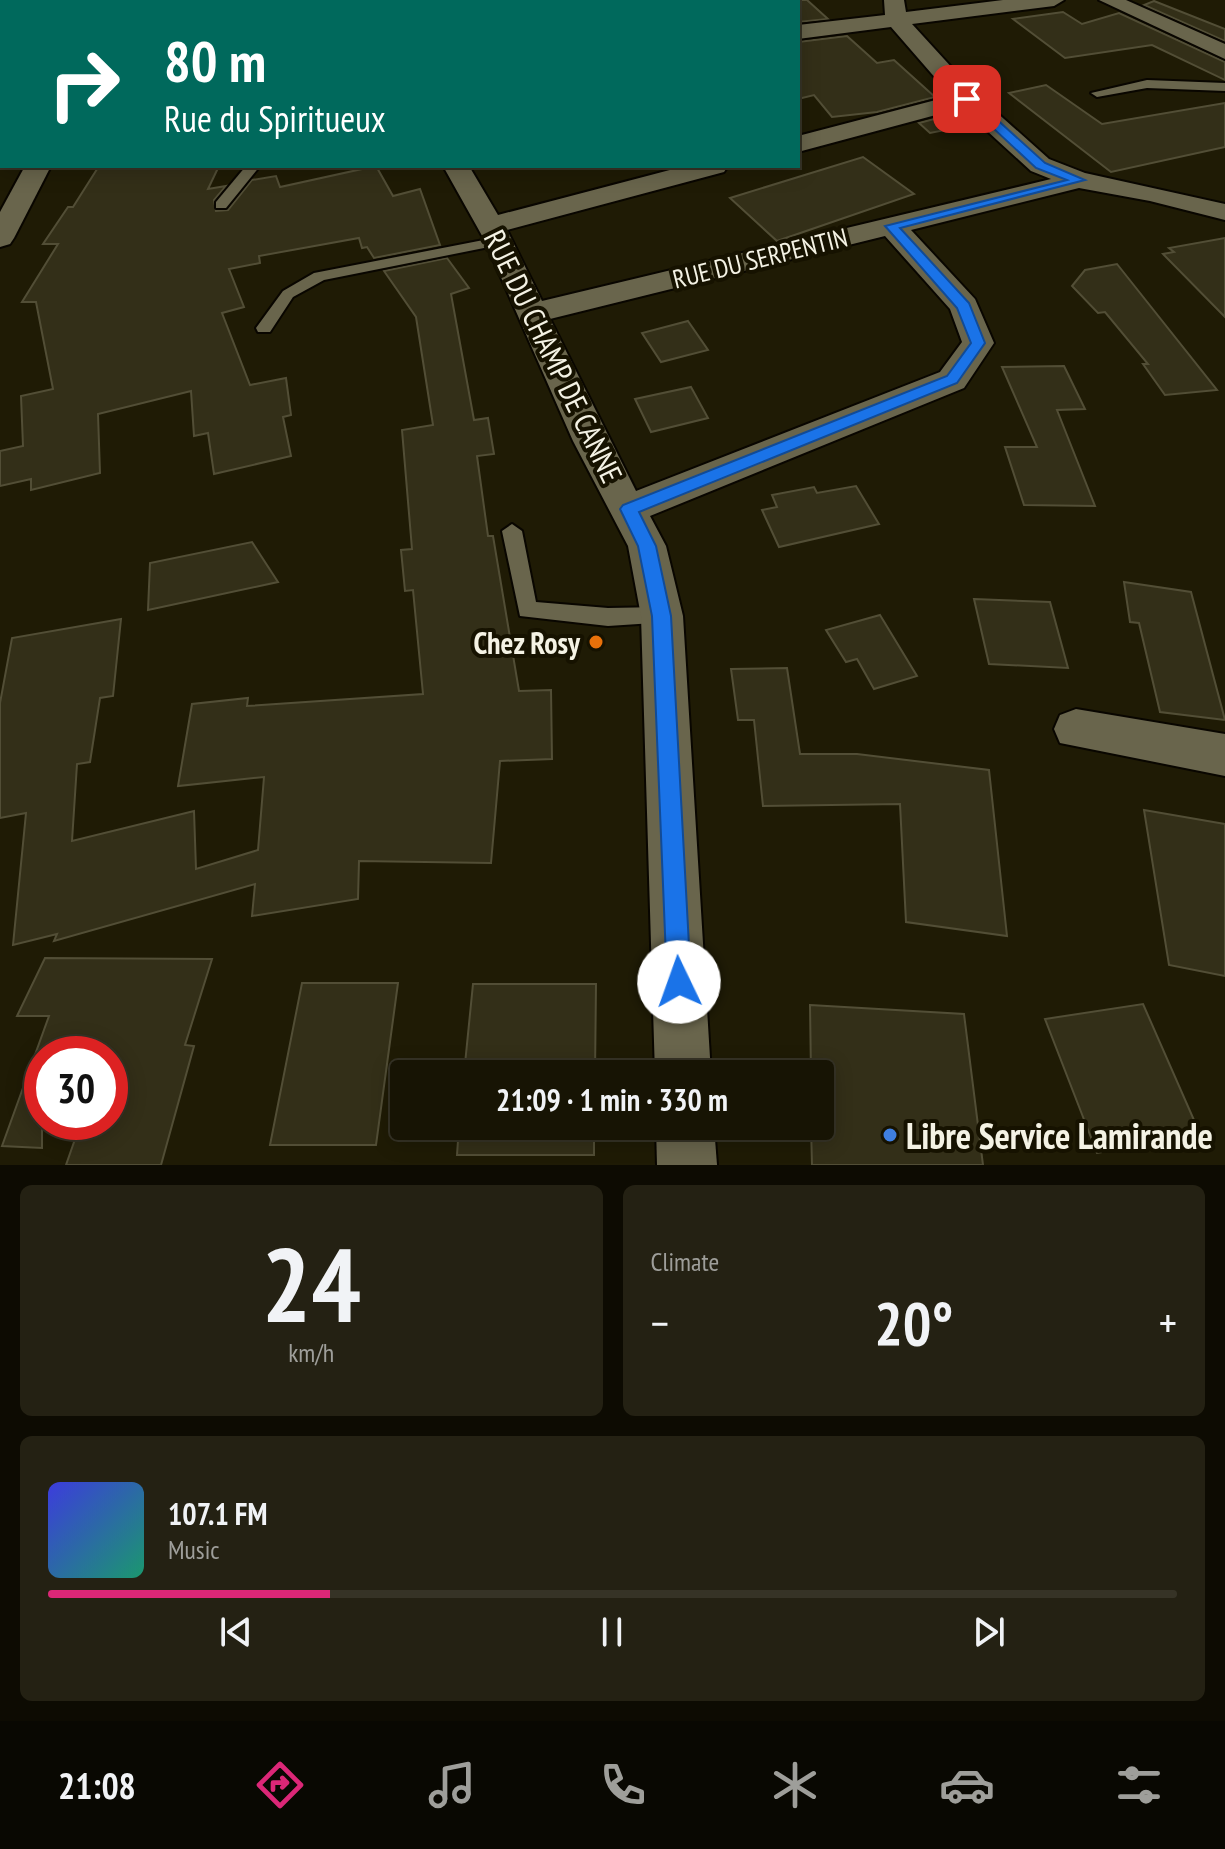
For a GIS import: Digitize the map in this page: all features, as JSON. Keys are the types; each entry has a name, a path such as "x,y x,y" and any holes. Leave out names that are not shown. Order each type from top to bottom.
{"street":[{"path":"800,31 892,5 1054,0"},
{"path":"1109,0 1225,52"},
{"path":"892,5 967,99 1040,165 1079,180 1225,212"},
{"path":"800,143 967,99"},
{"path":"0,238 37,168"},
{"name":"RUE DU CHAMP DE CANNE","path":"457,168 495,234 591,441 647,546 662,616 682,1060"},
{"path":"495,234 709,168"},
{"name":"RUE DU SERPENTIN","path":"534,313 1079,180"},
{"path":"629,509 952,380 978,343 964,306 892,226"},
{"path":"1076,729 1225,755"},
{"path":"686,1140 687,1165"}],"lane":[{"path":"1097,93 1147,84 1225,87"},
{"path":"221,205 251,168"},
{"path":"264,328 288,294 319,276 495,234"},
{"path":"512,531 527,610 608,617 662,616"}],"building":[{"path":"800,0 807,0 828,19 800,22"},
{"path":"1154,1 1225,29 1225,41 1144,5"},
{"path":"1063,12 1082,24 1119,13 1225,62 1225,80 1152,45 1065,58 1013,19"},
{"path":"847,36 877,63 894,60 935,97 877,112 832,117 814,95 800,98 800,42"},
{"path":"1046,85 1102,124 1225,103 1225,147 1111,172 1009,93"},
{"path":"953,114 966,126 930,133 919,123"},
{"path":"863,157 914,194 777,241 730,198"},
{"path":"98,168 218,168 208,189 226,186 214,200 216,211 228,210 252,180 276,176 280,187 377,168 393,196 420,189 440,245 374,258 367,247 362,248 359,238 259,256 260,263 229,269 244,307 222,313 250,385 286,378 291,415 283,417 291,456 214,474 208,433 194,436 191,391 98,414 100,473 31,490 31,479 0,486 0,451 23,446 21,396 53,389 36,302 22,302 58,244 43,244 68,207 73,207"},
{"path":"1225,238 1225,317 1163,254 1174,252 1169,248"},
{"path":"447,258 469,288 451,294 474,420 488,418 494,454 477,456 488,536 493,536 519,691 551,690 552,759 500,761 491,863 359,861 358,899 252,916 255,884 54,941 57,934 13,945 26,813 0,818 0,703 12,638 121,619 113,696 100,698 90,762 77,764 72,841 194,811 196,869 258,850 264,777 178,786 192,704 248,698 247,706 423,694 413,590 405,591 401,550 412,549 402,430 433,425 416,317 384,271"},
{"path":"1117,264 1217,390 1165,395 1143,364 1148,364 1105,312 1098,313 1072,286 1085,270"},
{"path":"688,321 708,350 661,362 642,333"},
{"path":"1064,366 1085,409 1057,410 1095,506 1024,505 1005,447 1037,447 1002,367"},
{"path":"691,387 708,418 651,432 635,399"},
{"path":"856,486 879,524 779,547 762,510 777,507 772,495 814,487 817,493"},
{"path":"252,542 278,582 148,610 150,563"},
{"path":"1124,582 1191,592 1225,720 1160,712 1139,623 1130,622"},
{"path":"974,599 1050,602 1068,668 989,664"},
{"path":"880,615 917,676 874,689 857,659 846,662 826,630"},
{"path":"787,668 800,754 857,754 989,770 1007,936 906,922 900,804 763,806 754,720 738,720 731,669"},
{"path":"1144,810 1225,824 1225,976 1169,965"},
{"path":"45,958 212,959 185,1045 194,1046 161,1165 66,1165 75,1140 128,1140 128,1036 42,1036 49,1016 17,1016"},
{"path":"302,983 398,983 376,1145 270,1145"},
{"path":"473,984 596,984 595,1060 465,1060"},
{"path":"1143,1004 1201,1136 1097,1153 1045,1019"},
{"path":"810,1005 964,1014 983,1165 812,1165 811,1140 834,1140 834,1060 811,1060"},
{"path":"24,1085 24,1140 42,1140 42,1148 2,1146"},
{"path":"458,1140 594,1140 594,1155 457,1155"}],"place":[{"name":"Chez Rosy","path":"596,642"},
{"name":"Libre Service Lamirande","path":"890,1135"}],"route":[{"path":"679,982 662,616 647,546 629,509 952,380 978,343 964,306 892,226 1079,180 1040,165 967,99"}]}
